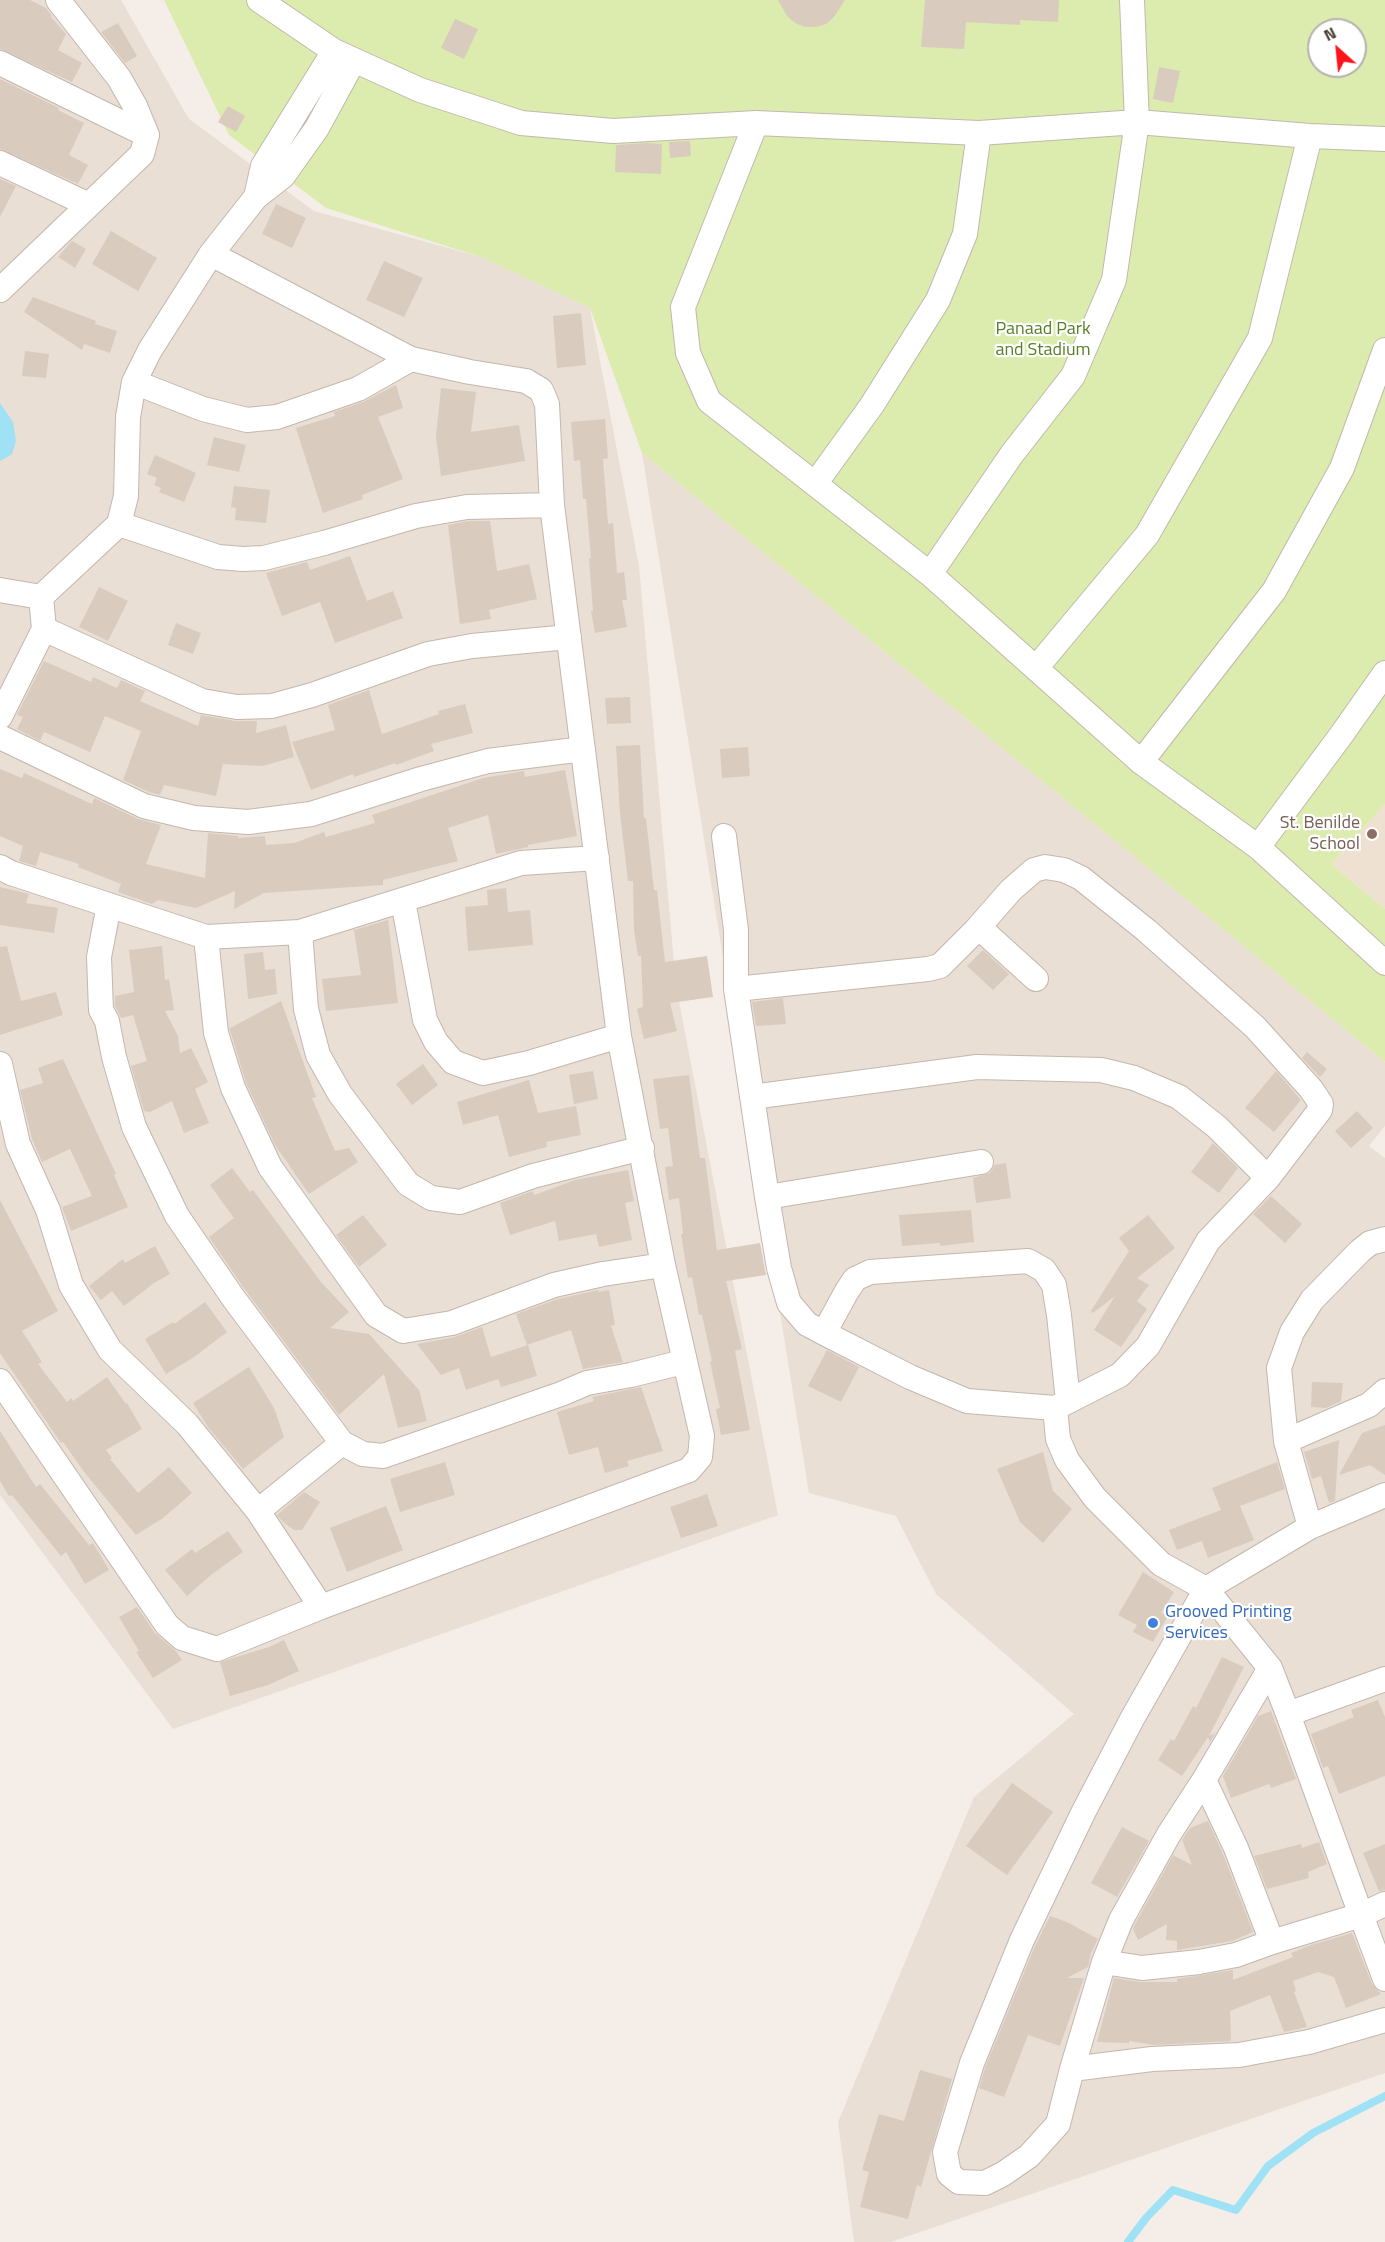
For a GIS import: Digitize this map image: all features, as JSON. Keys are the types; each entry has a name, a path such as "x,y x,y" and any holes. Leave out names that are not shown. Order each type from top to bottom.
{"street":[{"path":"0,290 9,266 89,206 142,154 147,135 135,106 119,78 58,0"},
{"path":"259,0 344,56 420,90 521,123 613,131 756,123 979,133 1137,122 1310,136 1385,139"},
{"path":"930,574 1012,454 1073,376 1114,280 1137,122 1132,0"},
{"path":"41,597 119,524 126,496 128,417 134,382 150,350 211,254 256,197 283,176 317,128 344,56"},
{"path":"0,63 147,135"},
{"path":"756,123 683,307 688,353 710,401 930,574 1141,762 1258,847 1385,963"},
{"path":"815,484 872,405 938,300 965,234 979,133"},
{"path":"1036,668 1147,535 1260,338 1310,136"},
{"path":"0,163 89,206"},
{"path":"0,1380 167,1625 182,1638 217,1649 321,1607 689,1470 700,1457 702,1436 683,1362 619,1036 552,505 547,404 541,390 526,381 411,359 211,254"},
{"path":"1141,762 1274,591 1342,468 1385,350"},
{"path":"134,382 203,409 247,420 277,417 358,389 411,359"},
{"path":"119,524 218,557 243,560 264,558 416,516 446,510 467,507 552,505"},
{"path":"0,590 41,597"},
{"path":"0,717 44,629 41,597"},
{"path":"44,629 202,701 237,707 272,706 312,695 428,654 472,646 569,637"},
{"path":"1258,847 1385,673"},
{"path":"0,737 144,806 194,818 248,822 311,814 421,779 488,761 584,748"},
{"path":"724,836 736,930 736,989 767,1197 779,1268 789,1303 807,1324 910,1377 966,1401 1061,1404 1120,1375 1148,1346 1208,1241 1268,1178 1320,1110 1321,1104 1311,1089 1255,1027 1146,930 1081,878 1064,870 1045,867 1034,870 1011,890 940,966 736,989"},
{"path":"0,867 11,873 206,937 300,932 521,863 597,858"},
{"path":"403,901 425,1020 436,1042 453,1062 483,1073 529,1063 619,1036"},
{"path":"109,905 99,957 101,1010 107,1021 114,1057 134,1127 177,1216 234,1299 342,1443 363,1454 383,1455 587,1383 631,1376 683,1362"},
{"path":"976,930 983,932 1036,979"},
{"path":"300,932 306,1009 318,1055 340,1094 408,1184 431,1198 460,1202 533,1176 642,1148"},
{"path":"206,937 216,1034 233,1088 270,1167 376,1315 403,1331 452,1323 554,1285 603,1274 663,1265"},
{"path":"0,1064 18,1144 48,1210 71,1285 110,1350 187,1424 258,1511 321,1607"},
{"path":"752,1097 977,1067 1101,1070 1134,1078 1179,1097 1217,1127 1268,1178"},
{"path":"767,1197 981,1162"},
{"path":"1310,1527 1286,1441 1280,1368 1292,1332 1312,1300 1360,1251 1370,1243 1385,1239"},
{"path":"824,1333 855,1279 870,1272 1028,1261 1044,1270 1054,1285 1059,1315 1061,1404 1059,1439 1067,1460 1095,1498 1161,1564 1206,1589 1270,1668 1385,1979"},
{"path":"1286,1441 1369,1405 1385,1391"},
{"path":"258,1511 342,1443"},
{"path":"1270,1668 1204,1780 1169,1834 1121,1920 1104,1962 1058,2124 1029,2156 1003,2174 985,2183 959,2182 949,2174 945,2152 972,2062 1022,1940 1083,1813 1127,1729 1206,1589 1310,1527 1385,1495"},
{"path":"1288,1714 1384,1680"},
{"path":"1204,1780 1236,1848 1272,1942"},
{"path":"1104,1962 1142,1968 1199,1962 1236,1955 1361,1915 1385,1904"},
{"path":"1072,2069 1152,2059 1239,2055 1309,2042 1385,2020"}],"shaded area":[{"path":"0,0 121,0 189,119 314,211 481,257 590,308 639,566 676,986 778,1515 173,1729 0,1495"},
{"path":"642,453 1385,1062 1385,1126 1369,1146 1385,1158 1385,2073 891,2242 854,2242 838,2122 974,1797 1074,1714 936,1594 896,1516 809,1493"},
{"name":"St. Benilde School","path":"1385,804 1385,909 1331,864"}],"green space":[{"name":"Panaad Park and Stadium","path":"164,0 1385,0 1385,804 1331,864 1385,909 1385,1062 642,453 590,308 481,257 326,208 229,135"}],"water":[{"path":"0,403 13,422 16,441 12,454 0,461"}],"building":[{"path":"0,0 30,0 46,8 66,34 58,50 82,63 72,82 0,49"},
{"path":"778,0 845,0 834,17 826,24 805,27 795,23 787,16"},
{"path":"925,0 1059,0 1058,22 1020,20 1020,25 966,22 964,49 921,47"},
{"path":"455,19 478,29 464,59 441,48"},
{"path":"118,23 137,56 125,63 101,32"},
{"path":"1159,67 1180,71 1173,103 1153,99"},
{"path":"0,79 84,123 69,155 88,165 78,184 0,149"},
{"path":"228,106 245,116 236,132 218,122"},
{"path":"690,141 691,156 670,158 669,142"},
{"path":"662,144 661,174 615,172 616,145"},
{"path":"0,179 16,186 0,217"},
{"path":"276,204 306,218 292,248 262,234"},
{"path":"111,231 157,258 138,291 92,264"},
{"path":"72,241 86,249 75,268 58,257"},
{"path":"384,261 423,278 404,317 366,300"},
{"path":"33,297 117,331 110,353 84,344 82,350 24,312"},
{"path":"581,313 586,365 557,368 553,316"},
{"path":"25,351 49,354 46,378 22,376"},
{"path":"396,385 403,408 378,417 403,479 362,495 363,499 323,513 296,428 335,416 334,412 363,402"},
{"path":"441,388 476,392 471,432 519,425 525,461 441,476 436,437"},
{"path":"605,419 608,458 603,459 608,524 613,523 617,573 624,572 627,600 622,600 627,627 595,633 591,611 593,611 589,558 591,558 586,499 583,499 580,460 574,461 571,422"},
{"path":"214,437 246,445 239,472 207,465"},
{"path":"155,455 196,473 184,502 159,492 161,488 154,485 157,478 147,474"},
{"path":"234,486 270,490 266,523 235,520 236,508 231,507"},
{"path":"468,521 490,521 497,571 529,564 537,599 489,610 491,619 460,624 448,525"},
{"path":"350,556 367,601 393,591 403,618 335,643 320,602 282,616 266,573 307,562 310,570"},
{"path":"99,587 128,601 108,641 79,627"},
{"path":"176,623 201,633 193,654 168,645"},
{"path":"44,661 91,682 93,677 117,688 121,680 145,691 140,701 198,726 201,715 235,721 257,721 256,733 286,725 294,757 263,766 223,764 216,796 164,785 160,795 149,792 123,780 141,731 105,716 90,752 44,732 40,741 17,729 23,717 17,715"},
{"path":"369,690 382,734 439,714 438,711 465,704 473,733 431,744 434,751 396,765 395,763 354,777 353,774 311,790 292,742 335,730 328,705"},
{"path":"630,697 631,723 607,724 605,698"},
{"path":"640,745 644,818 646,818 654,890 657,890 665,962 707,956 713,997 670,1003 677,1031 644,1039 637,1009 643,1007 641,956 638,956 634,930 633,881 628,881 620,813 616,746"},
{"path":"748,747 750,776 722,778 720,749"},
{"path":"0,769 22,778 24,773 92,804 94,798 138,819 161,825 146,864 205,878 208,833 238,836 238,838 265,836 266,845 294,843 324,832 326,837 375,823 372,815 483,778 524,771 525,777 565,770 577,836 528,845 528,847 496,854 488,815 448,828 458,861 383,880 383,885 264,893 234,909 235,891 196,908 158,900 152,904 118,892 121,884 78,867 79,864 40,852 36,866 19,861 23,846 0,836"},
{"path":"0,887 29,894 26,903 58,908 54,933 0,925"},
{"path":"506,888 508,912 530,910 533,945 468,951 465,907 488,905 487,890"},
{"path":"388,920 398,1003 326,1011 322,979 361,975 354,930"},
{"path":"7,946 21,1001 56,992 63,1015 0,1035 0,947"},
{"path":"162,946 165,980 169,979 174,1010 165,1011 178,1036 180,1053 191,1048 208,1082 195,1089 209,1123 184,1133 172,1101 150,1112 144,1111 131,1066 147,1061 133,1015 121,1018 115,1006 115,996 134,992 129,950"},
{"path":"983,950 1009,974 993,990 967,966"},
{"path":"263,952 265,970 275,969 277,994 248,999 244,954"},
{"path":"783,998 786,1024 756,1026 752,1002"},
{"path":"281,1001 316,1097 312,1098 335,1151 349,1148 358,1162 309,1194 275,1145 246,1083 230,1030"},
{"path":"1307,1052 1327,1069 1320,1077 1302,1058"},
{"path":"63,1059 116,1174 114,1175 128,1207 71,1231 62,1207 92,1196 70,1149 42,1162 32,1139 20,1090 43,1083 38,1068"},
{"path":"423,1064 438,1085 412,1105 396,1084"},
{"path":"593,1071 598,1099 574,1104 569,1075"},
{"path":"1276,1071 1301,1100 1274,1132 1245,1108"},
{"path":"689,1075 700,1158 705,1158 717,1250 760,1243 766,1275 726,1281 742,1349 735,1351 750,1430 721,1435 716,1409 720,1408 710,1362 712,1361 702,1315 699,1315 692,1277 688,1278 681,1234 683,1234 679,1198 669,1200 665,1167 673,1166 668,1128 660,1129 653,1079"},
{"path":"529,1080 538,1113 576,1106 581,1135 546,1142 547,1147 509,1157 498,1115 463,1125 457,1102"},
{"path":"1357,1111 1373,1128 1351,1148 1335,1131"},
{"path":"1213,1143 1238,1168 1219,1193 1191,1172"},
{"path":"1006,1163 1011,1198 976,1203 973,1178 990,1173 995,1165"},
{"path":"232,1168 250,1192 253,1190 321,1282 349,1312 330,1328 369,1334 419,1390 427,1421 398,1428 384,1374 339,1415 246,1291 209,1237 234,1218 210,1185"},
{"path":"628,1170 634,1201 625,1203 632,1240 599,1247 596,1234 559,1241 555,1221 510,1235 500,1203 533,1191 534,1195 575,1180"},
{"path":"1271,1196 1302,1224 1285,1243 1253,1214"},
{"path":"0,1200 58,1311 22,1331 42,1362 38,1364 67,1402 71,1398 73,1401 107,1377 127,1403 142,1429 106,1450 112,1458 110,1459 138,1493 169,1467 192,1493 163,1518 136,1535 85,1473 63,1442 61,1443 0,1353"},
{"path":"971,1210 974,1242 940,1246 940,1243 902,1246 899,1215"},
{"path":"363,1215 387,1245 359,1267 336,1235"},
{"path":"1148,1215 1175,1248 1137,1278 1149,1285 1137,1301 1147,1309 1121,1347 1094,1330 1115,1296 1093,1313 1091,1311 1129,1251 1119,1238"},
{"path":"155,1246 170,1274 124,1306 112,1291 101,1300 89,1286 123,1259 125,1263"},
{"path":"598,1290 599,1292 609,1290 615,1325 611,1326 623,1362 583,1369 571,1330 527,1345 516,1314 558,1299"},
{"path":"205,1302 227,1332 194,1357 166,1374 145,1339 173,1322 174,1324"},
{"path":"482,1327 491,1357 528,1345 537,1376 501,1387 498,1379 466,1390 459,1368 441,1375 417,1344 455,1337"},
{"path":"827,1350 859,1367 841,1402 808,1386"},
{"path":"249,1367 274,1408 284,1437 243,1469 208,1427 193,1403"},
{"path":"1312,1382 1343,1383 1341,1401 1326,1408 1311,1407"},
{"path":"641,1387 663,1451 627,1461 629,1466 605,1473 598,1447 569,1455 557,1412 594,1401 592,1397"},
{"path":"1385,1425 1385,1475 1370,1465 1339,1475 1362,1433"},
{"path":"0,1431 36,1487 40,1484 89,1545 93,1543 109,1570 85,1584 66,1552 61,1556 12,1495 9,1496 0,1481"},
{"path":"1339,1440 1335,1501 1329,1503 1321,1476 1312,1479 1304,1452"},
{"path":"1043,1452 1053,1491 1072,1509 1043,1543 1020,1522 997,1469"},
{"path":"445,1462 455,1495 400,1512 390,1479"},
{"path":"1277,1462 1285,1489 1240,1506 1254,1540 1208,1558 1202,1541 1177,1550 1169,1530 1221,1510 1212,1488"},
{"path":"304,1492 320,1502 302,1530 294,1530 277,1515"},
{"path":"707,1494 718,1526 681,1538 670,1507"},
{"path":"386,1506 403,1550 347,1572 330,1528"},
{"path":"228,1531 243,1552 212,1574 187,1596 165,1570 192,1549 195,1553"},
{"path":"1143,1572 1174,1592 1161,1613 1168,1616 1153,1642 1133,1632 1137,1625 1118,1615"},
{"path":"137,1607 155,1633 176,1651 182,1660 153,1678 136,1652 139,1651 119,1617"},
{"path":"284,1640 299,1671 268,1685 230,1696 220,1662"},
{"path":"1222,1657 1244,1667 1209,1736 1215,1733 1210,1742 1208,1737 1182,1776 1158,1760 1171,1739 1174,1741 1193,1706 1196,1708"},
{"path":"1378,1700 1385,1717 1385,1776 1339,1794 1328,1766 1323,1768 1311,1734 1354,1717 1351,1710"},
{"path":"1271,1711 1296,1779 1271,1788 1269,1784 1231,1798 1223,1776 1258,1716"},
{"path":"1012,1783 1053,1812 1007,1875 966,1846"},
{"path":"1208,1821 1253,1932 1232,1941 1177,1950 1177,1941 1166,1940 1167,1924 1138,1940 1134,1926 1173,1855 1192,1865 1182,1840 1190,1828"},
{"path":"1122,1827 1149,1841 1117,1897 1091,1883"},
{"path":"1319,1842 1327,1864 1308,1872 1309,1878 1267,1889 1254,1856 1301,1844 1302,1848"},
{"path":"1385,1844 1385,1890 1379,1891 1363,1853"},
{"path":"1050,1916 1067,1922 1098,1939 1091,1953 1088,1967 1067,1978 1084,1978 1060,2046 1028,2035 1004,2097 979,2088 1035,1946"},
{"path":"1352,1933 1372,1984 1381,1994 1346,2008 1334,1977 1318,1972 1293,1981 1296,1991 1294,1992 1307,2027 1284,2032 1270,1995 1230,2011 1231,2041 1155,2045 1129,2041 1129,2043 1097,2042 1114,1978 1140,1982 1177,1982 1177,1979 1233,1970 1233,1980 1293,1957 1291,1953 1311,1945"},
{"path":"920,2070 952,2079 921,2187 917,2185 908,2219 860,2207 869,2172 862,2170 879,2114 904,2121"}],"waterway":[{"path":"1128,2242 1146,2218 1173,2190 1236,2210 1268,2166 1313,2133 1385,2096"}],"place":[{"name":"St. Benilde School","path":"1372,834"},
{"name":"Grooved Printing Services","path":"1153,1623"}]}
